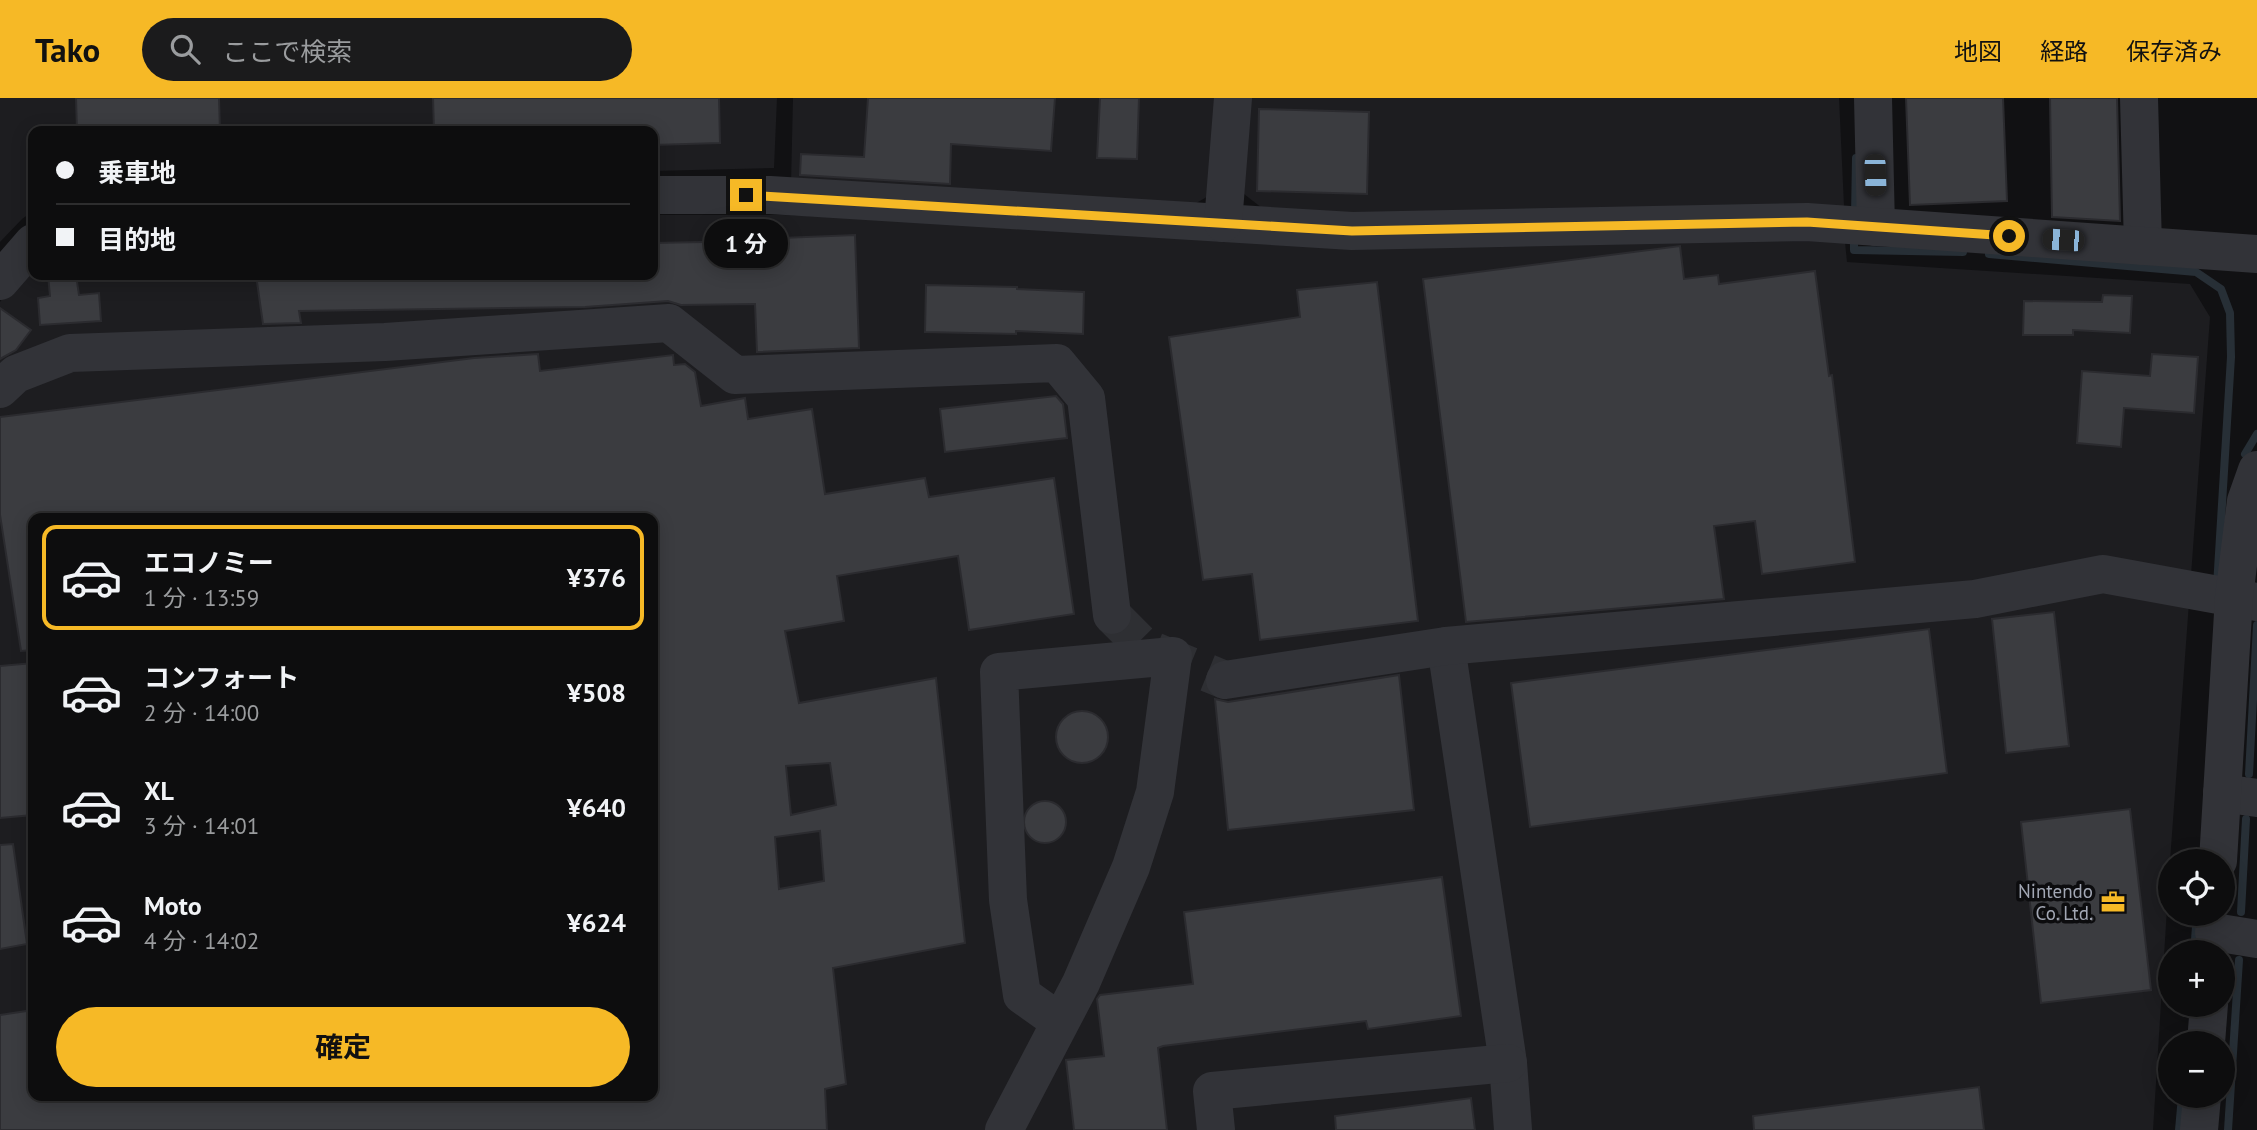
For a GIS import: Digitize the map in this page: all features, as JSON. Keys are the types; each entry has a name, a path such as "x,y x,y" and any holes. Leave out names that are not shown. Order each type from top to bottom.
{"street":[{"path":"1223,223 1233,98"},
{"path":"1873,98 1876,227"},
{"path":"2140,98 2143,246"},
{"path":"658,195 770,195 1352,231 1807,222 2257,254"},
{"path":"0,281 28,249"},
{"path":"0,389 16,374 70,353 385,342 669,323 735,375 1057,363 1086,398 1112,615"},
{"path":"2222,849 2240,796 2246,501 2257,470"},
{"path":"1225,680 1446,646 1975,599 2103,574 2245,600"},
{"path":"1446,646 1508,1063 1513,1130"},
{"path":"1004,1130 1081,983 1131,867 1155,792 1173,656 999,672 1008,900 1022,995 1060,1022"},
{"path":"2214,933 2257,939"},
{"path":"1216,1130 1212,1091 1508,1063"},
{"path":"2199,1130 2201,1108"}],"shaded area":[{"path":"0,98 777,98 774,168 658,171 658,126 28,126 28,215 0,242"},
{"path":"793,98 1225,98 1219,190 1184,210 791,184"},
{"path":"1247,98 1839,98 1844,206 1363,214 1262,208 1244,194"},
{"path":"658,215 783,215 1517,245 1706,237 1845,242 1847,262 2190,284 2210,317 2171,849 2158,849 2158,926 2166,926 2165,940 2158,940 2158,1017 2160,1017 2153,1130 0,1130 0,302 12,284 28,270 28,280 658,280"}],"building":[{"path":"76,98 219,98 220,126 77,126"},
{"path":"433,98 719,98 720,143 658,145 658,126 434,126"},
{"path":"868,98 1055,98 1051,151 951,144 950,184 800,175 801,154 864,157"},
{"path":"1100,98 1139,98 1137,159 1097,158"},
{"path":"1906,98 2003,98 2007,201 1910,205"},
{"path":"2050,98 2117,98 2120,221 2052,217"},
{"path":"1259,109 1369,112 1367,194 1257,191"},
{"path":"855,235 859,348 757,352 755,304 681,305 668,301 585,307 299,311 301,323 263,324 257,280 658,280 658,243"},
{"path":"1680,246 1684,279 1718,275 1719,284 1815,271 1829,376 1832,375 1855,562 1762,574 1755,521 1714,526 1724,599 1466,622 1423,279"},
{"path":"48,280 77,280 79,295 99,293 101,321 40,325 38,298 50,296"},
{"path":"1377,282 1418,621 1260,640 1252,574 1203,580 1169,337 1300,317 1297,290"},
{"path":"926,285 1084,292 1083,334 1016,331 1016,334 925,332"},
{"path":"2103,295 2132,296 2130,333 2073,330 2073,335 2023,335 2024,301 2102,302"},
{"path":"0,308 31,330 16,350 0,359"},
{"path":"538,354 540,371 673,355 674,365 685,364 695,372 701,406 745,398 748,419 812,409 825,494 925,478 929,497 1054,478 1074,614 969,630 958,556 837,576 844,621 785,631 799,703 936,678 965,943 833,968 846,1084 825,1089 827,1130 0,1130 0,1015 28,1011 28,1101 658,1101 658,513 28,513 28,650 21,651 0,515 0,417 474,358","holes":["830,763 836,805 791,815 786,766","820,831 824,881 779,889 775,837"]},
{"path":"2152,354 2198,357 2194,413 2124,408 2121,447 2077,443 2082,371 2150,376"},
{"path":"1056,396 1063,404 1067,438 945,452 940,409"},
{"path":"2054,612 2069,746 2006,753 1992,619"},
{"path":"1929,629 1947,773 1530,827 1511,683"},
{"path":"28,663 28,815 0,818 0,666"},
{"path":"1399,675 1414,810 1228,830 1215,699 1228,702"},
{"path":"1082,711 1101,718 1108,737 1101,756 1082,763 1063,756 1056,737 1063,718"},
{"path":"1045,801 1060,807 1066,822 1060,837 1045,843 1030,837 1024,822 1030,807"},
{"path":"2130,809 2151,990 2041,1003 2021,822"},
{"path":"13,844 27,944 0,949 0,845"},
{"path":"1442,877 1461,1016 1368,1029 1366,1021 1163,1046 1158,1048 1167,1130 1074,1130 1066,1060 1104,1056 1097,999 1100,995 1193,984 1184,912"},
{"path":"1979,1087 1984,1130 1754,1130 1753,1116"},
{"path":"1471,1098 1475,1130 1336,1130 1335,1116"}],"waterway":[{"path":"1855,215 1856,158"},
{"path":"1854,235 1854,250 1963,252"},
{"path":"1989,254 2196,272 2221,289 2230,313 2231,357 2217,586"},
{"path":"2245,454 2257,434"},
{"path":"2249,774 2257,625"},
{"path":"2241,912 2246,819"},
{"path":"2195,940 2196,926"},
{"path":"2228,1130 2239,960"},
{"path":"2179,1130 2181,1108"}],"tunnel":[{"path":"1112,615 1144,647 1225,680"}],"place":[{"name":"Nintendo Co. Ltd.","path":"2113,902"}],"route":[{"path":"746,195 1352,231 1807,222 2009,236"}]}
